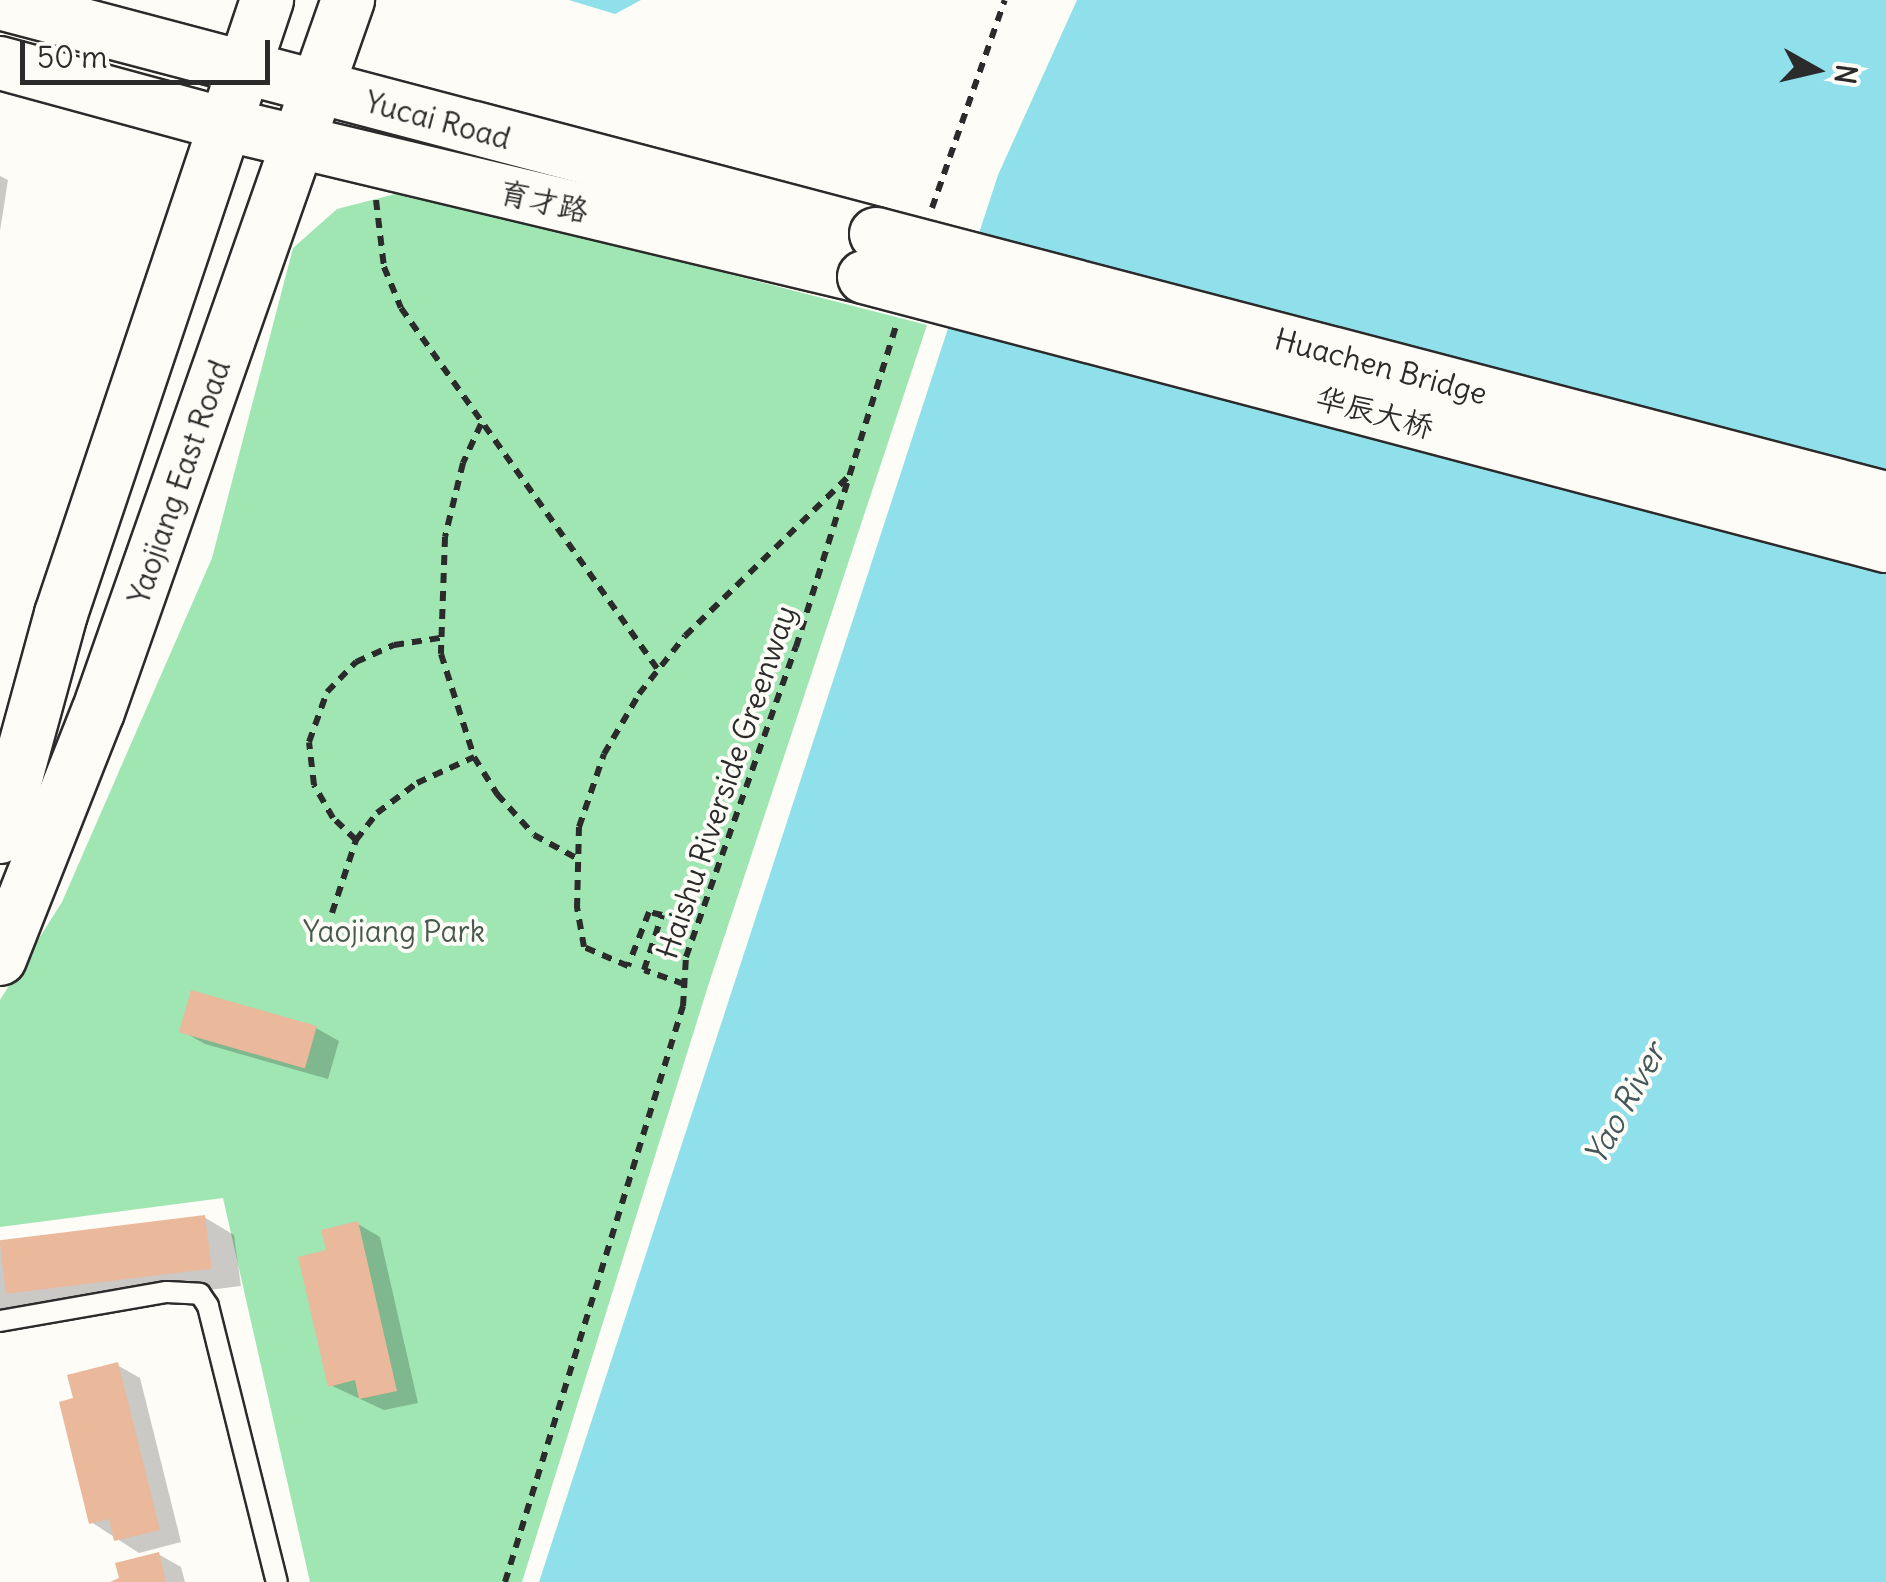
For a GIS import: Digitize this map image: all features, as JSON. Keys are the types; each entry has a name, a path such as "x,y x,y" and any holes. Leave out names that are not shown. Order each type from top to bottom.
{"main road":[{"path":"0,837 11,774 62,614 267,0"},
{"name":"Yaojiang East Road","path":"0,960 98,712 348,0"},
{"name":"Yucai Road","path":"0,4 314,88 880,273"},
{"path":"0,63 224,124"},
{"name":"育才路","path":"224,124 880,273"},
{"name":"Huachen Bridge","path":"880,273 1886,498"},
{"name":"华辰大桥","path":"880,273 1886,546"}],"lane":[{"path":"0,1321 167,1292 200,1294 208,1306 277,1582"}],"path":[{"path":"930,215 1005,0"},
{"path":"370,159 384,267 401,308 658,670"},
{"name":"Haishu Riverside Greenway","path":"504,1582 683,1006 686,958 796,646 849,476 880,273"},
{"path":"482,423 463,463 445,538 440,638 474,757 534,834 578,859"},
{"path":"684,984 644,970 662,915 650,912 628,966 584,947 579,827 604,754 658,670 849,476"},
{"path":"356,840 333,818 314,784 310,742 327,692 356,662 394,646 440,638"},
{"path":"332,912 356,840 376,813 417,783 474,757"}],"green space":[{"name":"Yaojiang Park","path":"407,191 927,325 708,986 522,1582 310,1582 223,1198 0,1227 0,1000 62,902 212,558 293,248 337,209"}],"water":[{"path":"569,0 641,0 615,14"},
{"name":"Yao River","path":"1077,0 1886,0 1886,1582 539,1582 998,175"}],"building":[{"path":"191,990 317,1026 305,1068 179,1032"},
{"path":"205,1215 212,1269 6,1294 0,1240"},
{"path":"358,1221 397,1391 359,1399 355,1380 328,1387 298,1257 326,1250 321,1230"},
{"path":"118,1362 160,1530 114,1541 109,1519 89,1524 59,1402 73,1398 67,1375"},
{"path":"159,1552 166,1582 110,1582 119,1578 115,1563"}]}
